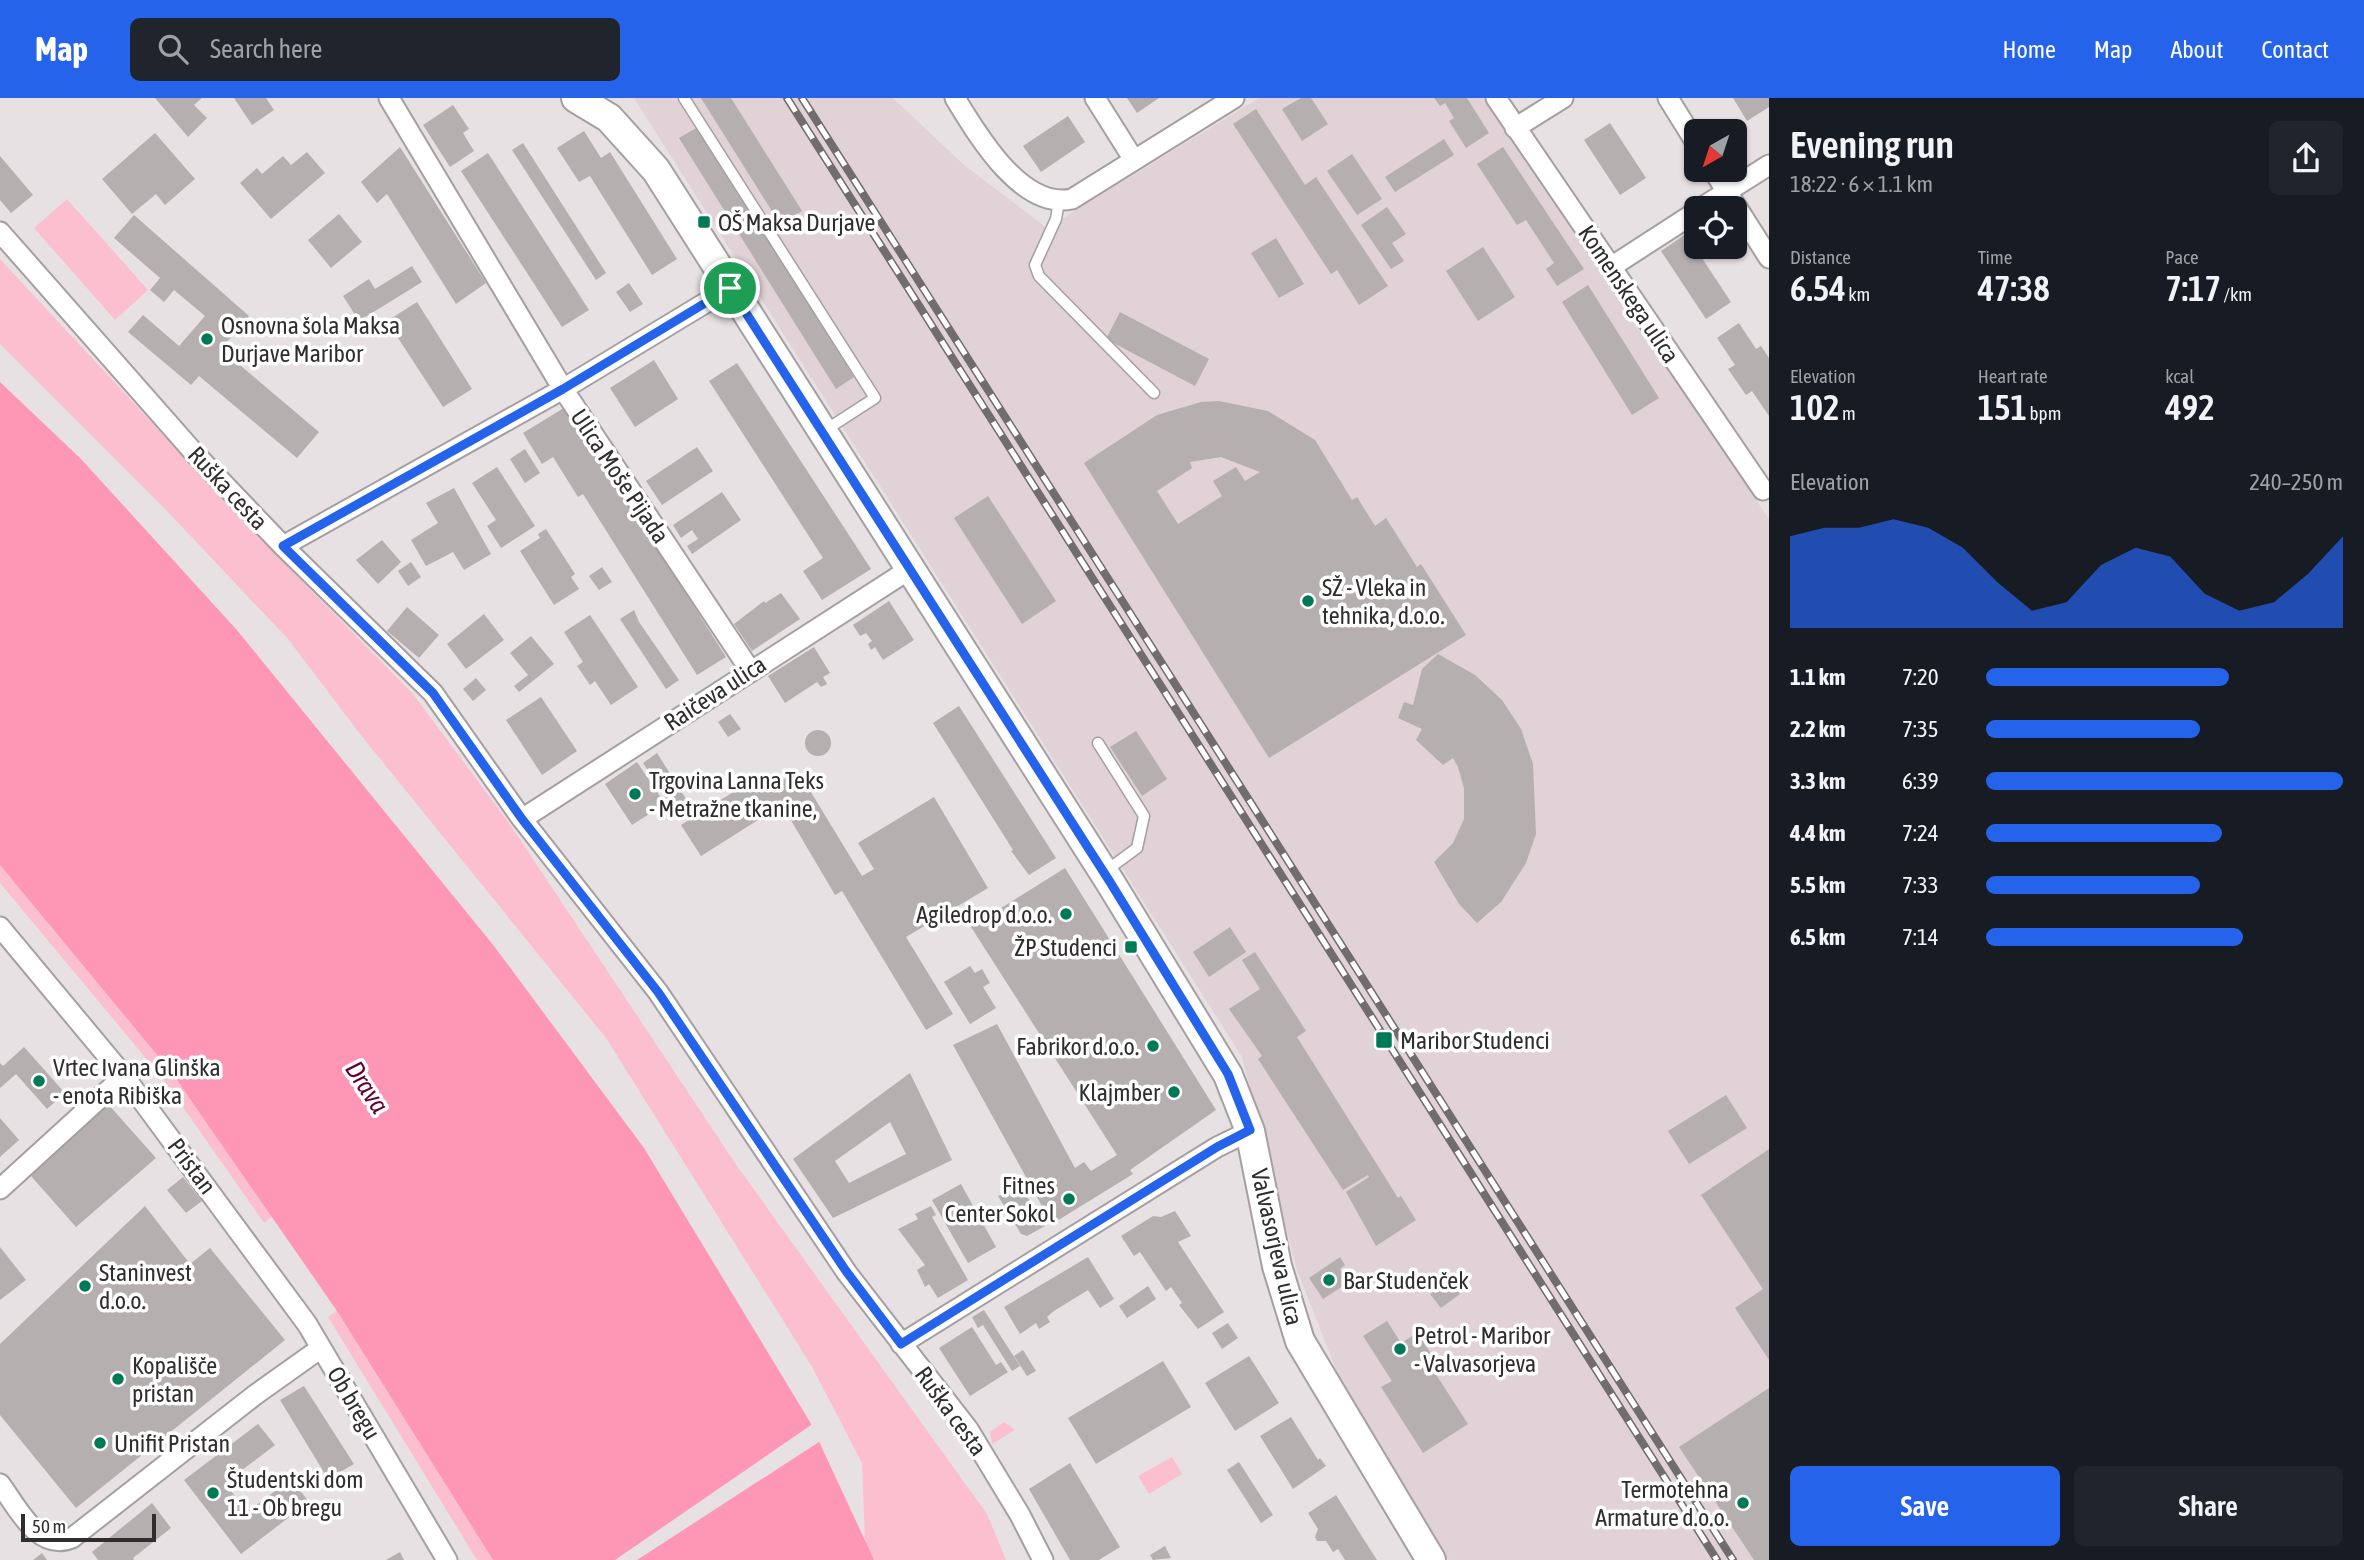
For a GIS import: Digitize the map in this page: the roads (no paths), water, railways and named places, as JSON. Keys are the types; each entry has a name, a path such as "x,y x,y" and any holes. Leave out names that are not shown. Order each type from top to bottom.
{"street":[{"name":"Ulica Moše Pijada","path":"388,98 563,389 750,670"},
{"path":"954,98 981,141 1021,183 1034,193 1065,200 1234,98"},
{"path":"1095,98 1134,160"},
{"name":"Komenskega ulica","path":"1496,98 1763,490"},
{"path":"1515,128 1563,98"},
{"path":"1668,98 1684,124"},
{"name":"Valvasorjeva ulica","path":"583,100 609,118 642,152 1103,872 1228,1074 1250,1130 1277,1266 1300,1341 1431,1560"},
{"path":"1719,196 1769,165"},
{"path":"1720,182 1769,258"},
{"path":"1611,267 1684,220"},
{"name":"Ruška cesta","path":"0,232 197,456 283,546 433,693 522,819 658,992 846,1271 968,1429 1043,1560"},
{"path":"283,546 563,389 730,288"},
{"name":"Raičeva ulica","path":"522,819 910,569"},
{"name":"Pristan","path":"0,927 124,1076 299,1313 321,1348"},
{"path":"0,1189 124,1076"},
{"path":"901,1344 1217,1147 1250,1130"},
{"name":"Ob bregu","path":"0,1484 39,1535 48,1541 60,1543 72,1538 255,1395 321,1348 447,1560"}],"lane":[{"path":"684,98 875,398 822,432"},
{"path":"1065,200 1035,265 1039,276 1154,393"},
{"path":"1098,743 1144,816 1137,848 1126,859 1103,872"}],"water":[{"name":"Drava","path":"0,382 81,459 236,629 494,946 644,1148 810,1422 874,1560 493,1560 337,1311 172,1073 0,865"}],"railway":[{"path":"787,98 1717,1560"},
{"path":"802,98 1733,1560"}],"place":[{"name":"OŠ Maksa Durjave","path":"704,222"},
{"name":"Osnovna šola Maksa Durjave Maribor","path":"207,339"},
{"name":"SŽ - Vleka in tehnika, d.o.o.","path":"1308,601"},
{"name":"Trgovina Lanna Teks - Metražne tkanine,","path":"635,794"},
{"name":"Agiledrop d.o.o.","path":"1066,914"},
{"name":"ŽP Studenci","path":"1131,947"},
{"name":"Maribor Studenci","path":"1384,1040"},
{"name":"Fabrikor d.o.o.","path":"1153,1046"},
{"name":"Vrtec Ivana Glinška - enota Ribiška","path":"39,1081"},
{"name":"Klajmber","path":"1174,1092"},
{"name":"Fitnes Center Sokol","path":"1069,1199"},
{"name":"Bar Studenček","path":"1329,1280"},
{"name":"Staninvest d.o.o.","path":"85,1286"},
{"name":"Petrol - Maribor - Valvasorjeva","path":"1400,1349"},
{"name":"Kopališče pristan","path":"118,1379"},
{"name":"Unifit Pristan","path":"100,1443"},
{"name":"Študentski dom 11 - Ob bregu","path":"213,1493"},
{"name":"Termotehna Armature d.o.o.","path":"1743,1503"}]}
